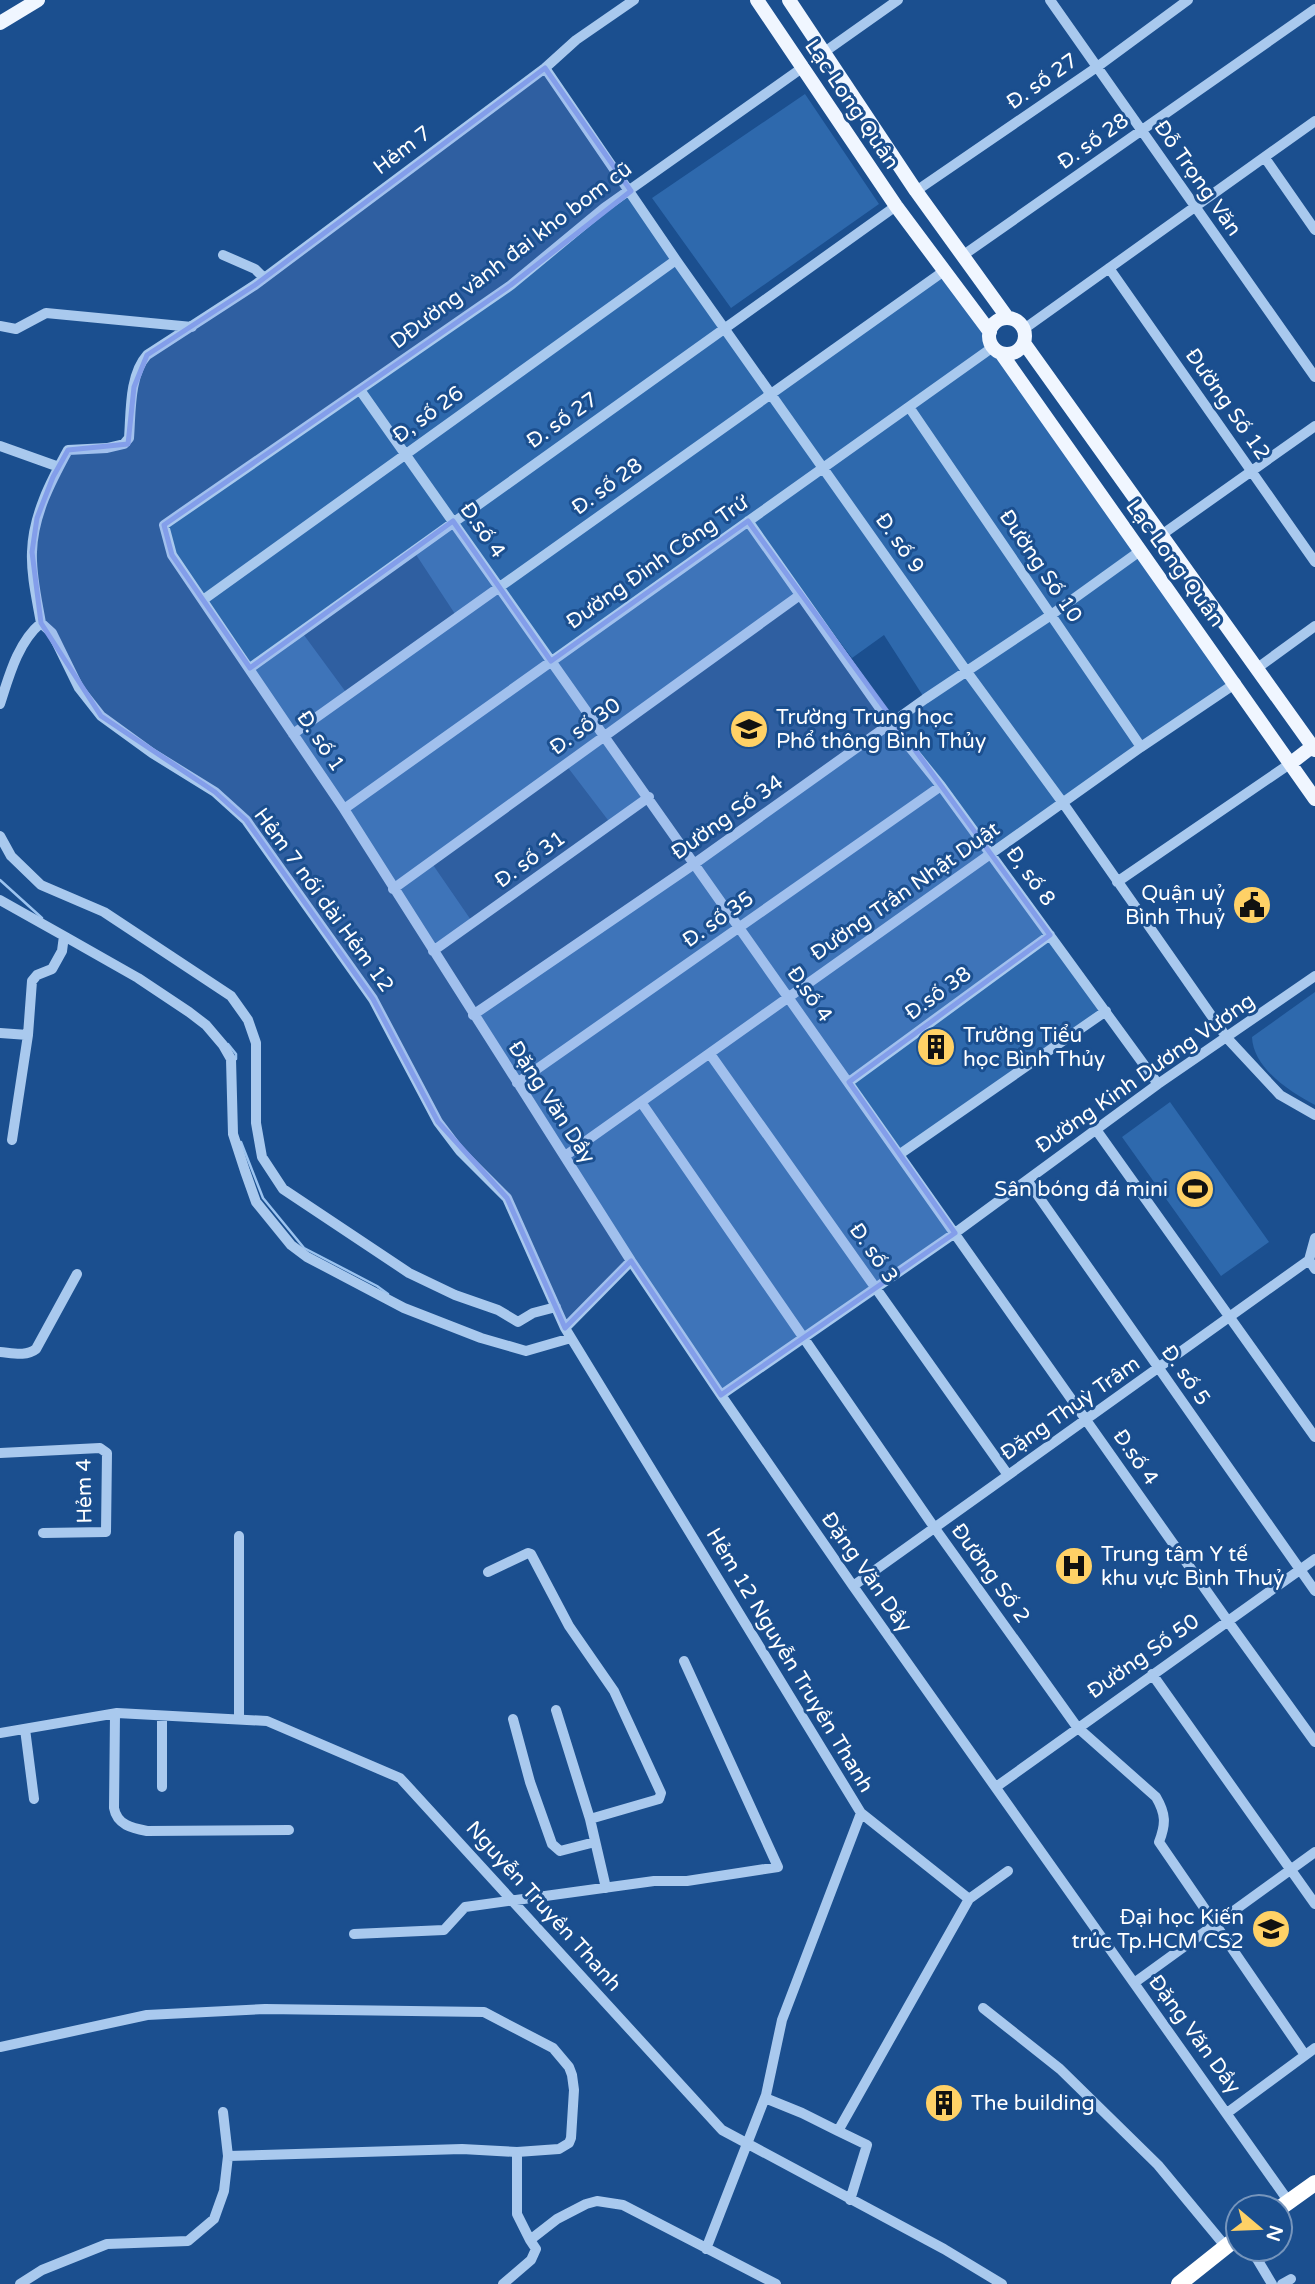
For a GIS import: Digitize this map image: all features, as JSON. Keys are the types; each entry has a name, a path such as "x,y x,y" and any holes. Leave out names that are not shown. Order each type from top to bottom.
{"highway":[{"path":"1294,2198 1315,2183"},
{"path":"1179,2284 1224,2248"}],"main road":[{"path":"0,23 38,0"},
{"name":"Lạc Long Quân","path":"757,0 896,205 990,332"},
{"name":"Lạc Long Quân","path":"789,0 916,191 1007,317"},
{"path":"802,68 823,53"},
{"path":"896,205 916,191"},
{"path":"944,271 962,256"},
{"path":"1007,317 1017,320 1024,336 1014,353 1007,355 997,350 990,332 996,321 1007,317"},
{"name":"Lạc Long Quân","path":"1024,336 1160,536 1314,747"},
{"name":"Lạc Long Quân","path":"997,350 1236,683 1315,799"},
{"path":"1140,551 1160,536"},
{"path":"1236,683 1256,669"},
{"path":"1291,763 1314,747"}],"street":[{"name":"Hẻm 7","path":"59,467 68,450 107,448 124,444 128,438 140,362 147,355 264,278 545,68 576,40 634,0"},
{"path":"823,53 898,0"},
{"name":"Đỗ Trọng Văn","path":"1050,0 1315,377"},
{"name":"Đ. số 27","path":"916,191 1097,67 1188,0"},
{"name":"Đ. số 28","path":"962,256 1315,9"},
{"name":"Đ. số 9","path":"545,68 676,260 1227,1038 1280,1095 1315,1115"},
{"name":"DĐường vành đai kho bom cũ","path":"172,555 164,525 511,285 604,208 802,68"},
{"path":"1024,336 1109,268 1315,121"},
{"path":"1265,158 1315,230"},
{"name":"Đ. số 27","path":"250,668 896,205"},
{"path":"223,255 255,269 264,278"},
{"name":"Đ, số 26","path":"203,600 676,260"},
{"name":"Đường Số 12","path":"1109,268 1315,562"},
{"name":"Đ. số 28","path":"293,734 944,271"},
{"path":"242,472 511,285"},
{"path":"0,326 16,329 46,313 192,327"},
{"name":"Đường Đinh Công Trứ","path":"344,809 909,407 997,350"},
{"name":"Đ.số 4","path":"360,390 1315,1742"},
{"name":"Đường Số 10","path":"909,407 1141,747"},
{"path":"1160,536 1315,426"},
{"path":"0,446 59,467 37,518 32,552 41,623 29,633 11,671 0,704"},
{"name":"Đ, số 8","path":"748,522 891,724 941,786 1158,1084"},
{"name":"Đường Số 34","path":"473,1015 695,864 1140,551"},
{"name":"Đ. số 1","path":"172,555 344,809 433,951"},
{"name":"Đ. số 30","path":"393,889 800,595"},
{"name":"Hẻm 7 nối dài Hẻm 12","path":"41,623 52,633 79,688 101,716 152,753 215,792 246,820 373,999 438,1122 460,1151 507,1198 568,1333"},
{"path":"1256,669 1315,626"},
{"name":"Đường Trần Nhật Duật","path":"565,1156 1141,747 1236,683"},
{"path":"1117,882 1291,763"},
{"name":"Đ. số 35","path":"517,1083 941,786"},
{"name":"Đ. số 31","path":"433,951 649,797"},
{"path":"0,836 11,856 41,885 104,912 231,996 248,1020 256,1043 256,1123 262,1157 283,1189 390,1262 455,1295 498,1310 518,1322 533,1313 556,1307"},
{"path":"0,900 138,978 206,1025 231,1059 233,1134 256,1202 291,1245 307,1257 404,1308 481,1338 526,1350 568,1333 631,1261"},
{"name":"Đ.số 38","path":"849,1082 1050,935"},
{"path":"12,1140 28,1035 32,981 37,975 52,969 62,951 64,936"},
{"name":"Đặng Văn Dầy","path":"433,951 631,1261 721,1395 853,1586 1227,2113 1277,2193"},
{"name":"Đường Kinh Dương Vương","path":"721,1395 955,1233 1158,1084 1315,976"},
{"path":"900,1154 1106,1011"},
{"path":"0,1033 28,1035"},
{"name":"Đ. số 3","path":"709,1054 1008,1475"},
{"name":"Đường Số 2","path":"641,1102 934,1527 1077,1727 1156,1797 1164,1812 1166,1826 1159,1842 1215,1924 1310,2052"},
{"path":"1097,1131 1315,1437"},
{"name":"Đ. số 5","path":"1027,1180 1315,1591"},
{"path":"1312,1264 1315,1238"},
{"name":"Đặng Thuỳ Trâm","path":"853,1586 1230,1317 1312,1264"},
{"path":"0,1352 24,1354 36,1349 77,1274"},
{"name":"Hẻm 12 Nguyễn Truyền Thanh","path":"568,1333 861,1813 970,1899"},
{"name":"Hẻm 4","path":"0,1453 100,1448 107,1453 106,1532 43,1532"},
{"path":"239,1536 239,1719"},
{"path":"488,1572 531,1554 569,1626 614,1691 661,1793 659,1799 590,1819"},
{"name":"Đường Số 50","path":"996,1787 1315,1559"},
{"path":"354,1934 444,1930 465,1907 654,1881 687,1881 778,1867 684,1661"},
{"path":"1152,1674 1315,1904"},
{"path":"556,1710 590,1819 606,1888"},
{"path":"114,1714 114,1808 118,1820 131,1828 147,1831 289,1830"},
{"name":"Nguyễn Truyền Thanh","path":"0,1733 114,1714 267,1721 400,1778 722,2130 944,2249 1002,2284"},
{"path":"162,1787 163,1716"},
{"path":"513,1719 530,1782 552,1844 560,1851 595,1842"},
{"path":"25,1729 34,1799"},
{"path":"706,2249 765,2098 782,2020 861,1813"},
{"path":"1134,1983 1315,1852"},
{"path":"838,2131 970,1899 1008,1871"},
{"path":"983,2008 1060,2069 1224,2234"},
{"path":"0,2047 159,2014 265,2009 484,2012 553,2048 572,2075 574,2116 569,2143 553,2150 517,2152 462,2149 228,2156"},
{"path":"1227,2113 1310,2052"},
{"path":"765,2098 867,2145 850,2200"},
{"path":"20,2284 42,2270 107,2244 188,2241 214,2219 224,2191 228,2156 223,2112"},
{"path":"503,2284 534,2256 536,2249 517,2214 517,2152"},
{"path":"530,2240 557,2219 597,2201 623,2205 776,2284"},
{"path":"1259,2263 1272,2284"}],"highlighted area":[{"path":"545,68 631,191 511,285 164,525 172,555 250,668 453,521 551,661 748,521 1050,935 849,1082 955,1233 721,1395 631,1261 565,1328 507,1198 438,1122 373,999 246,820 215,792 101,716 41,623 32,552 37,518 53,477 68,450 128,444 134,387 147,355 255,285"}],"shaded area":[{"path":"805,94 879,204 731,308 652,198"},
{"path":"631,191 771,393 944,271 990,332 988,339 993,347 1236,683 991,853 1101,1011 898,1151 955,1233 721,1395 473,1015 925,699 884,635 852,658 766,545 800,595 605,736 649,797 611,824 566,765 431,862 473,923 433,951 172,555 164,525 360,390","holes":["413,550 457,617 348,695 301,631"]},
{"path":"1315,992 1315,1105 1274,1078 1259,1059 1252,1037"},
{"name":"Sân bóng đá mini","path":"1170,1102 1269,1242 1221,1276 1122,1137"}],"waterway":[{"path":"0,880 42,918"},
{"path":"228,1044 236,1054 236,1059"},
{"path":"241,1142 263,1198 304,1248 388,1294"}],"place":[{"name":"Trường Trung học Phổ thông Bình Thủy","path":"749,729"},
{"name":"Quận uỷ Bình Thuỷ","path":"1252,905"},
{"name":"Trường Tiểu học Bình Thủy","path":"936,1047"},
{"name":"Sân bóng đá mini","path":"1195,1189"},
{"name":"Trung tâm Y tế khu vực Bình Thuỷ","path":"1074,1566"},
{"name":"Đại học Kiến trúc Tp.HCM CS2","path":"1271,1929"},
{"name":"The building","path":"944,2103"}]}
